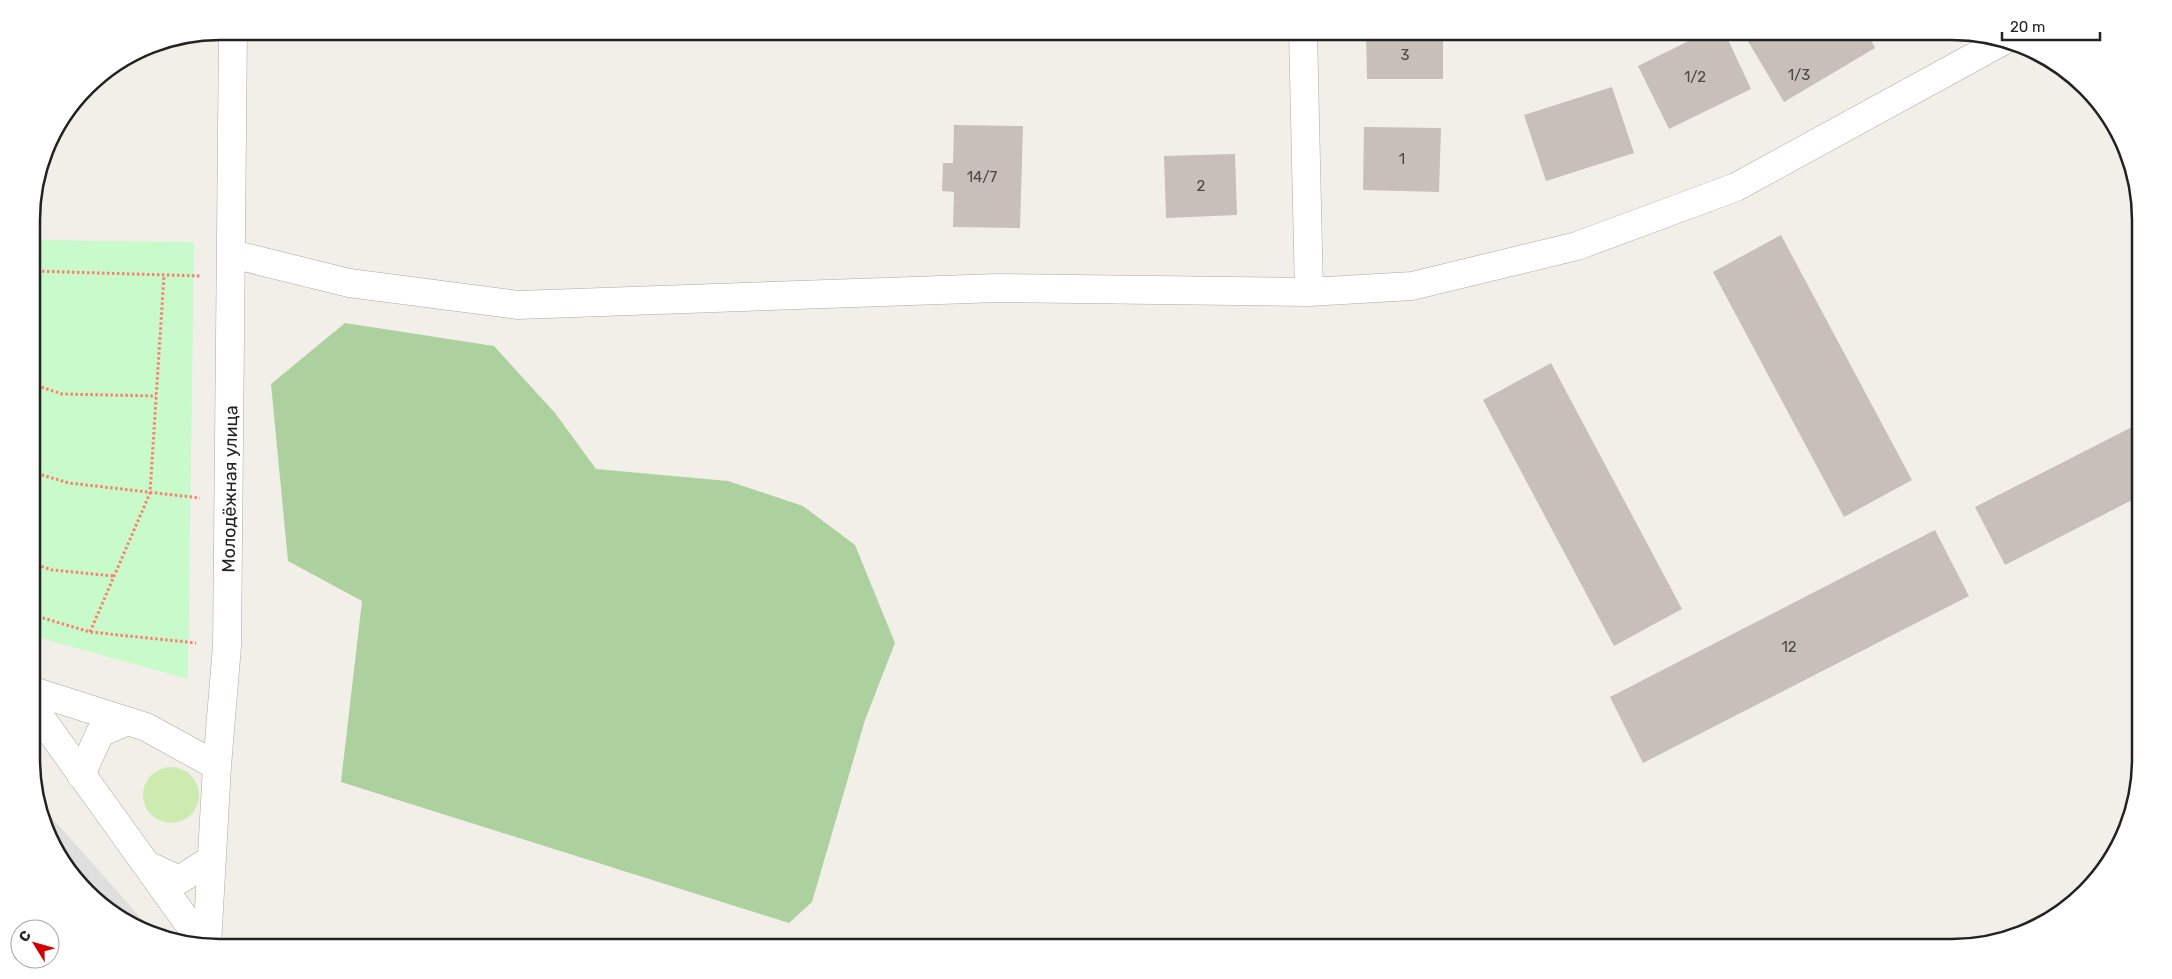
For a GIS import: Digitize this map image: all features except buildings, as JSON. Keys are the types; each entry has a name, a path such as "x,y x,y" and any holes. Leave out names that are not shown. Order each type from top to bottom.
{"street":[{"name":"Молодёжная улица","path":"206,939 217,766 228,646 233,40"},
{"path":"1303,40 1309,292"},
{"path":"232,266 518,306 998,288 1309,292 1412,286 1577,246 1736,187 1995,45"},
{"path":"40,693 146,727 217,766"},
{"path":"40,718 201,938"},
{"path":"81,775 100,733 128,720"},
{"path":"147,866 179,880 212,858"}],"path":[{"path":"40,271 164,275 232,266"},
{"path":"90,632 150,493 164,275"},
{"path":"40,387 62,394 156,396"},
{"path":"40,474 69,483 230,502"},
{"path":"40,566 52,570 114,576"},
{"path":"40,617 90,632 228,646"}],"shaded area":[{"path":"49,815 145,922 110,902 77,869 64,849"}],"green space":[{"path":"40,240 194,242 188,679 40,638"},
{"path":"345,323 494,346 555,413 596,469 728,481 803,506 855,545 895,643 865,720 812,902 789,923 341,782 362,601 288,561 271,384"},
{"path":"171,767 182,769 191,775 197,784 199,795 197,806 191,815 182,821 171,823 160,821 151,815 145,806 143,795 145,784 151,775 160,769"}]}
